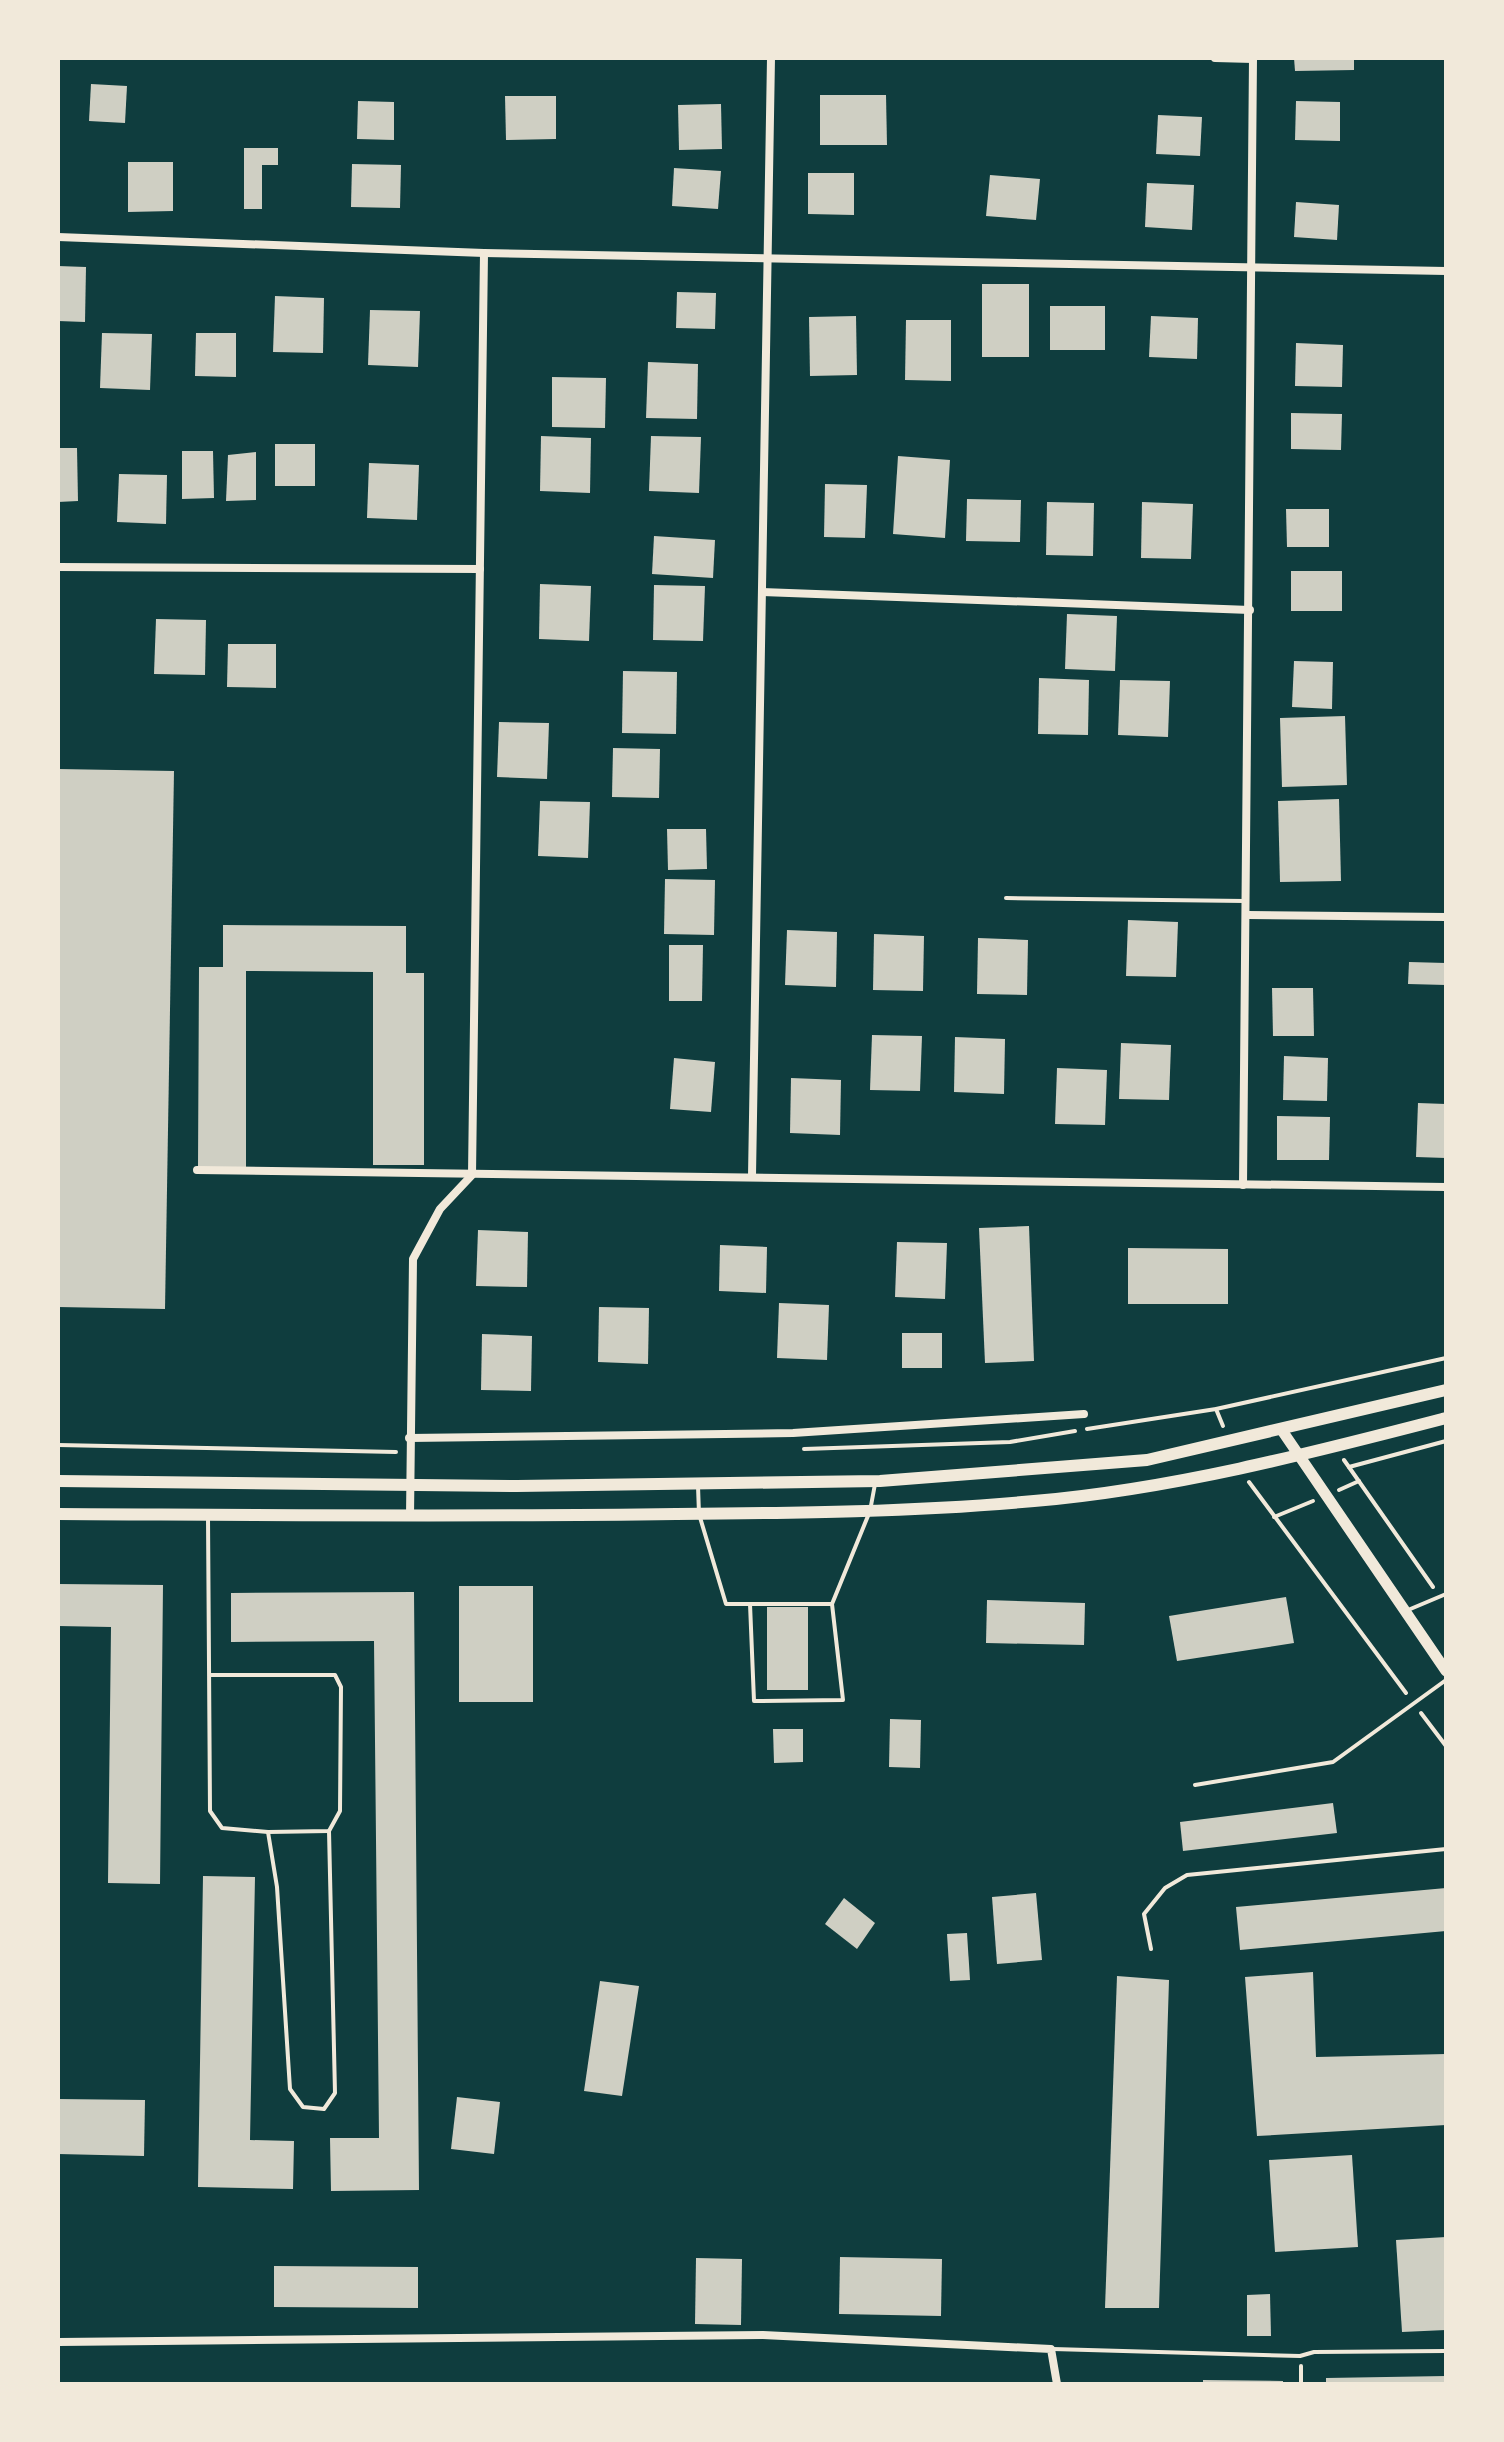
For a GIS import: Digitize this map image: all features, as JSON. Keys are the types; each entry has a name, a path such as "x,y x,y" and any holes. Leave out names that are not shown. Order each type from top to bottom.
{"main road":[{"path":"58,1481 410,1485 876,1481 1147,1460 1446,1390"},
{"path":"58,1514 699,1514 870,1511 1036,1501 1297,1456 1446,1418"}],"street":[{"path":"752,1176 771,58"},
{"path":"1215,58 1253,58 1248,915 1243,1185"},
{"path":"58,237 484,253 1446,271"},
{"path":"410,1516 413,1259 440,1209 472,1175 484,253"},
{"path":"58,567 480,569"},
{"path":"762,592 1250,610"},
{"path":"1248,915 1446,917"},
{"path":"197,1170 1446,1187"},
{"path":"409,1438 793,1433 1084,1414"},
{"path":"1281,1429 1446,1671"},
{"path":"58,2342 763,2335 1051,2349 1057,2384"}],"lane":[{"path":"1006,898 1248,901"},
{"path":"750,1604 754,1701 843,1700 832,1604 870,1511 876,1481"},
{"path":"698,1483 699,1514 726,1604 832,1604"},
{"path":"208,1515 210,1811 222,1828 268,1832 329,1831"},
{"path":"1406,1611 1446,1594"},
{"path":"211,1675 335,1675 341,1687 340,1811 329,1831 335,2093 324,2109 303,2107 290,2089 277,1887 268,1832"},
{"path":"1195,1785 1333,1762 1446,1680"},
{"path":"1151,1949 1144,1914 1165,1888 1187,1875 1446,1849"},
{"path":"1051,2349 1300,2356 1314,2352 1446,2351"}],"path":[{"path":"1349,1467 1446,1441"},
{"path":"1335,1446 1440,1597"},
{"path":"1240,1467 1446,1746"}],"building":[{"path":"1294,58 1354,58 1354,70 1295,71"},
{"path":"91,84 127,86 125,123 89,121"},
{"path":"820,95 886,95 887,145 820,145"},
{"path":"505,96 556,96 556,139 506,140"},
{"path":"358,101 394,102 394,140 357,139"},
{"path":"1296,101 1340,102 1340,141 1295,140"},
{"path":"721,104 722,149 679,150 678,105"},
{"path":"1158,115 1202,117 1200,156 1156,154"},
{"path":"244,148 278,148 278,165 262,165 262,209 244,209"},
{"path":"128,162 173,162 173,211 128,212"},
{"path":"352,164 401,165 400,208 351,207"},
{"path":"674,168 721,171 718,209 672,206"},
{"path":"808,173 854,173 854,215 808,214"},
{"path":"990,175 1040,179 1036,220 986,216"},
{"path":"1147,183 1194,185 1192,230 1145,227"},
{"path":"1296,202 1339,205 1337,240 1294,237"},
{"path":"58,266 86,267 85,322 58,321"},
{"path":"982,284 1029,284 1029,357 982,357"},
{"path":"677,292 716,293 715,329 676,328"},
{"path":"275,296 324,298 323,353 273,352"},
{"path":"1050,306 1105,306 1105,350 1050,350"},
{"path":"370,310 420,311 418,367 368,365"},
{"path":"856,316 857,375 810,376 809,317"},
{"path":"1151,316 1198,318 1197,359 1149,357"},
{"path":"906,320 951,320 951,381 905,380"},
{"path":"102,333 152,334 150,390 100,388"},
{"path":"196,333 236,333 236,377 195,376"},
{"path":"1296,343 1343,345 1342,387 1295,386"},
{"path":"648,362 698,364 697,419 646,418"},
{"path":"552,377 606,378 605,428 552,427"},
{"path":"1291,413 1342,414 1341,450 1291,449"},
{"path":"541,436 591,438 590,493 540,491"},
{"path":"651,436 701,437 699,493 649,491"},
{"path":"275,444 315,444 315,486 275,486"},
{"path":"58,448 77,448 78,501 58,502"},
{"path":"182,451 213,451 214,498 182,499"},
{"path":"256,452 256,500 226,501 228,455"},
{"path":"898,456 950,460 945,538 893,534"},
{"path":"369,463 419,465 417,520 367,518"},
{"path":"119,474 167,475 166,524 117,522"},
{"path":"825,484 867,485 865,538 824,537"},
{"path":"967,499 1021,500 1020,542 966,541"},
{"path":"1047,502 1094,503 1093,556 1046,555"},
{"path":"1142,502 1193,504 1191,559 1141,558"},
{"path":"1286,509 1329,509 1329,547 1287,547"},
{"path":"654,536 715,540 713,578 652,574"},
{"path":"1291,571 1342,571 1342,611 1291,611"},
{"path":"540,584 591,586 589,641 539,639"},
{"path":"654,585 705,586 703,641 653,640"},
{"path":"1067,614 1117,616 1115,671 1065,669"},
{"path":"156,619 206,620 205,675 154,674"},
{"path":"228,644 276,644 276,688 227,687"},
{"path":"1294,661 1333,662 1332,709 1292,707"},
{"path":"623,671 677,672 676,734 622,733"},
{"path":"1039,678 1089,680 1088,735 1038,734"},
{"path":"1120,680 1170,681 1168,737 1118,735"},
{"path":"1345,716 1347,785 1282,787 1280,718"},
{"path":"499,722 549,723 547,779 497,777"},
{"path":"613,748 660,749 659,798 612,797"},
{"path":"58,769 174,771 165,1309 58,1307"},
{"path":"1339,799 1341,881 1280,882 1278,801"},
{"path":"540,801 590,802 588,858 538,856"},
{"path":"667,829 706,829 707,869 668,870"},
{"path":"665,879 715,880 714,935 664,934"},
{"path":"1128,920 1178,922 1176,977 1126,976"},
{"path":"223,925 406,926 406,973 424,973 424,1165 373,1165 373,972 246,971 246,1168 198,1168 199,967 223,967"},
{"path":"787,930 837,932 836,987 785,985"},
{"path":"874,934 924,936 923,991 873,990"},
{"path":"978,938 1028,940 1027,995 977,994"},
{"path":"669,945 703,945 702,1001 669,1001"},
{"path":"1409,962 1446,963 1446,985 1408,984"},
{"path":"1272,988 1313,988 1314,1036 1273,1036"},
{"path":"872,1035 922,1036 920,1091 870,1090"},
{"path":"955,1037 1005,1039 1004,1094 954,1092"},
{"path":"1121,1043 1171,1045 1169,1100 1119,1099"},
{"path":"1284,1056 1328,1058 1327,1101 1283,1100"},
{"path":"674,1058 715,1062 711,1112 670,1109"},
{"path":"1057,1068 1107,1070 1105,1125 1055,1124"},
{"path":"791,1078 841,1080 840,1135 790,1133"},
{"path":"1418,1103 1446,1104 1446,1158 1416,1157"},
{"path":"1277,1116 1330,1117 1329,1160 1277,1160"},
{"path":"1029,1226 1034,1361 985,1363 979,1228"},
{"path":"478,1230 528,1232 527,1287 476,1286"},
{"path":"897,1242 947,1243 945,1299 895,1297"},
{"path":"720,1245 767,1247 766,1293 719,1291"},
{"path":"1128,1248 1228,1249 1228,1304 1128,1304"},
{"path":"779,1303 829,1305 827,1360 777,1358"},
{"path":"599,1307 649,1308 648,1364 598,1362"},
{"path":"902,1333 942,1333 942,1368 902,1368"},
{"path":"482,1334 532,1336 531,1391 481,1390"},
{"path":"58,1584 163,1585 160,1884 108,1883 111,1627 58,1626"},
{"path":"459,1586 533,1586 533,1702 459,1702"},
{"path":"414,1592 419,2190 331,2191 330,2138 379,2138 374,1641 231,1642 231,1593"},
{"path":"1286,1597 1294,1643 1177,1661 1169,1616"},
{"path":"987,1600 1085,1603 1084,1645 986,1643"},
{"path":"767,1607 808,1607 808,1690 767,1690"},
{"path":"890,1719 921,1720 920,1768 889,1767"},
{"path":"773,1729 803,1729 803,1762 774,1763"},
{"path":"1333,1803 1337,1833 1183,1851 1180,1822"},
{"path":"203,1876 255,1877 250,2140 294,2141 293,2189 198,2187"},
{"path":"1446,1888 1446,1931 1240,1950 1236,1907"},
{"path":"1036,1893 1042,1960 997,1964 992,1897"},
{"path":"844,1898 875,1923 857,1949 825,1924"},
{"path":"967,1933 970,1980 950,1981 947,1934"},
{"path":"1313,1972 1316,2057 1446,2054 1446,2125 1257,2136 1245,1977"},
{"path":"1117,1976 1169,1980 1159,2308 1105,2308"},
{"path":"600,1981 639,1986 622,2096 584,2091"},
{"path":"457,2097 500,2102 494,2154 451,2149"},
{"path":"58,2099 145,2100 144,2156 58,2154"},
{"path":"1352,2155 1358,2247 1275,2252 1269,2160"},
{"path":"1446,2237 1446,2330 1402,2332 1396,2240"},
{"path":"840,2257 942,2259 941,2316 839,2314"},
{"path":"696,2258 742,2259 741,2325 695,2324"},
{"path":"274,2266 418,2267 418,2308 274,2307"},
{"path":"1270,2294 1271,2336 1247,2336 1247,2295"},
{"path":"1446,2376 1446,2384 1326,2384 1326,2378"},
{"path":"1203,2380 1283,2381 1283,2384 1203,2384"}]}
